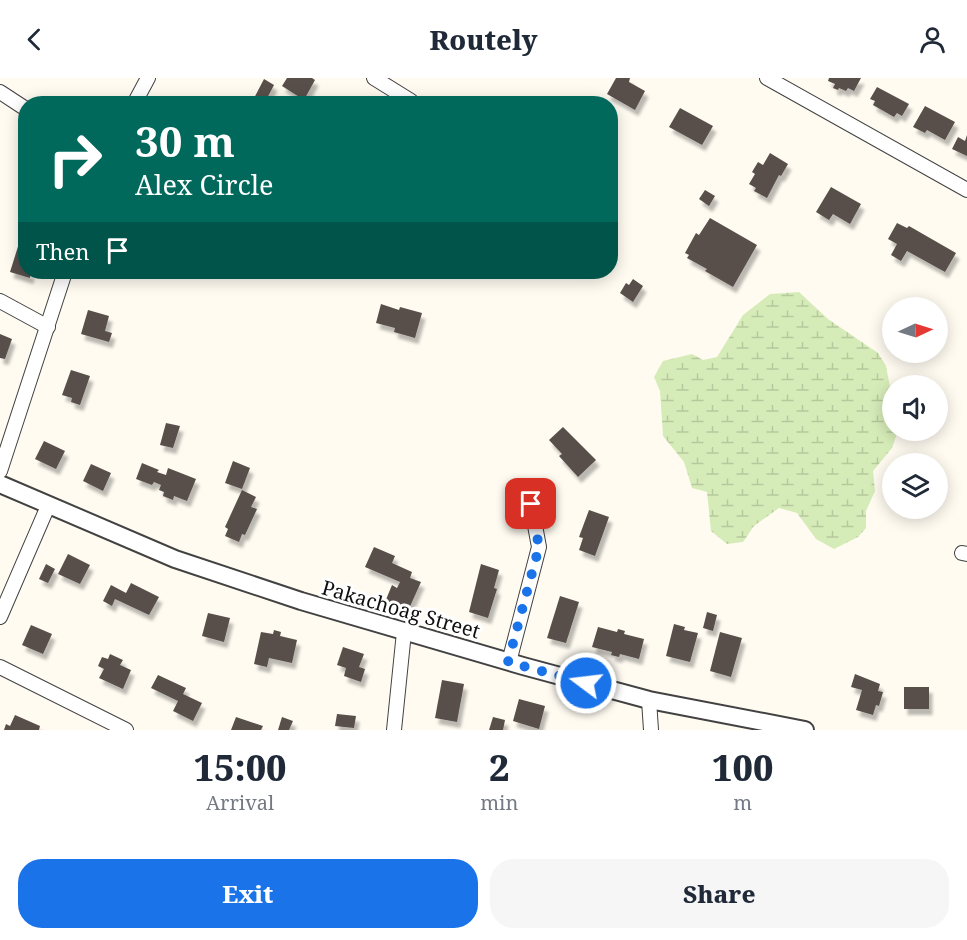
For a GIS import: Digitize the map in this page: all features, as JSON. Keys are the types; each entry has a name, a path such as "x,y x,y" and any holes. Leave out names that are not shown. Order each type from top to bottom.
{"street":[{"path":"138,96 148,78"},
{"path":"374,78 403,96"},
{"path":"767,78 967,190"},
{"path":"0,92 18,104"},
{"path":"0,471 63,279"},
{"path":"0,301 48,327"},
{"name":"Pakachoag Street","path":"0,484 175,559 300,602 649,700 801,730"},
{"path":"508,662 539,547 531,504"},
{"path":"0,617 48,506"},
{"path":"394,730 404,632"},
{"path":"0,668 126,730"},
{"path":"649,700 651,730"}],"green space":[{"path":"799,292 828,319 878,353 882,363 886,366 888,375 882,375 882,441 894,441 888,453 882,453 882,460 873,471 875,491 866,511 866,528 858,537 834,549 816,539 797,513 779,508 754,526 743,542 727,544 711,531 707,492 692,488 684,462 663,436 660,391 654,377 663,361 692,354 703,360 717,357 743,315 770,294"}],"building":[{"path":"287,78 315,80 306,96 298,96 282,86"},
{"path":"616,78 630,78 629,82 645,91 635,110 618,100 618,96 607,94"},
{"path":"829,78 861,78 854,91 848,88 846,91 833,88 835,84 828,81"},
{"path":"264,79 274,85 268,96 255,96"},
{"path":"877,87 909,104 902,116 897,113 894,117 873,105 875,101 870,99"},
{"path":"925,106 955,122 945,140 927,130 925,133 913,127"},
{"path":"680,108 713,126 702,145 669,127"},
{"path":"967,135 967,156 952,149 958,137 965,141"},
{"path":"770,153 788,164 781,176 779,175 767,198 754,191 756,188 749,184 758,162 763,165"},
{"path":"831,187 861,204 850,224 833,214 829,220 816,212"},
{"path":"705,190 715,196 709,206 699,199"},
{"path":"710,218 757,245 733,287 705,271 707,269 687,258 689,255 685,253 696,233 699,235"},
{"path":"897,223 907,228 909,226 956,253 945,272 907,251 901,261 891,255 897,244 888,239"},
{"path":"18,247 18,274 10,272"},
{"path":"633,279 643,286 633,302 620,293 626,283 629,285"},
{"path":"381,304 399,310 400,307 422,313 415,338 394,332 395,328 376,323"},
{"path":"88,310 109,316 105,331 112,333 109,342 81,334"},
{"path":"0,334 12,339 5,359 0,358"},
{"path":"71,370 90,376 80,405 71,402 72,398 62,395"},
{"path":"166,423 180,426 173,448 160,445"},
{"path":"563,427 596,460 578,477 559,456 562,454 549,440"},
{"path":"44,441 65,451 56,469 35,459"},
{"path":"233,461 250,468 242,489 225,483"},
{"path":"142,463 166,475 168,468 196,479 187,501 174,496 173,500 163,496 164,492 159,490 161,485 154,482 152,485 136,479"},
{"path":"91,464 111,473 103,491 83,481"},
{"path":"242,490 256,497 251,507 257,509 245,535 242,534 239,542 225,536 228,529 225,527"},
{"path":"589,510 609,517 595,556 579,550 583,538 579,537"},
{"path":"374,547 395,556 392,563 412,572 410,578 421,582 408,611 385,602 392,585 397,588 400,582 365,567"},
{"path":"68,554 90,565 80,584 58,574"},
{"path":"46,564 55,569 48,583 39,579"},
{"path":"481,564 499,570 494,588 497,589 488,618 469,612"},
{"path":"131,583 159,597 149,615 115,599 112,606 103,601 111,585 126,593"},
{"path":"560,596 579,602 566,643 547,638"},
{"path":"707,612 717,615 713,631 703,628"},
{"path":"208,613 230,618 224,642 202,636"},
{"path":"674,624 685,627 684,630 698,633 690,662 666,656"},
{"path":"31,625 52,634 43,654 22,645"},
{"path":"598,627 617,632 618,629 625,631 624,634 644,639 639,659 620,654 619,657 611,655 612,652 592,647"},
{"path":"274,630 281,632 280,636 297,640 292,663 269,658 267,667 254,664 261,632 273,634"},
{"path":"720,632 742,638 731,677 710,671"},
{"path":"343,647 364,654 359,667 365,669 361,682 344,676 346,668 337,665"},
{"path":"110,654 123,660 120,665 131,670 123,689 99,678 104,669 98,666 102,657 108,659"},
{"path":"855,674 880,684 878,691 883,692 879,706 876,705 873,715 856,710 862,690 851,687"},
{"path":"158,675 186,688 183,694 202,703 193,721 173,711 178,701 151,688"},
{"path":"442,680 464,684 457,722 435,718"},
{"path":"904,687 929,687 929,709 904,709"},
{"path":"519,699 545,706 539,729 513,721"},
{"path":"337,714 356,716 354,728 335,726"},
{"path":"15,715 40,726 39,730 4,730 6,724 10,726"},
{"path":"236,717 263,726 261,730 231,730"},
{"path":"282,717 293,721 289,730 278,730"},
{"path":"493,717 505,720 503,730 489,730"}],"route":[{"path":"531,504 539,547 508,662 586,683"}]}
